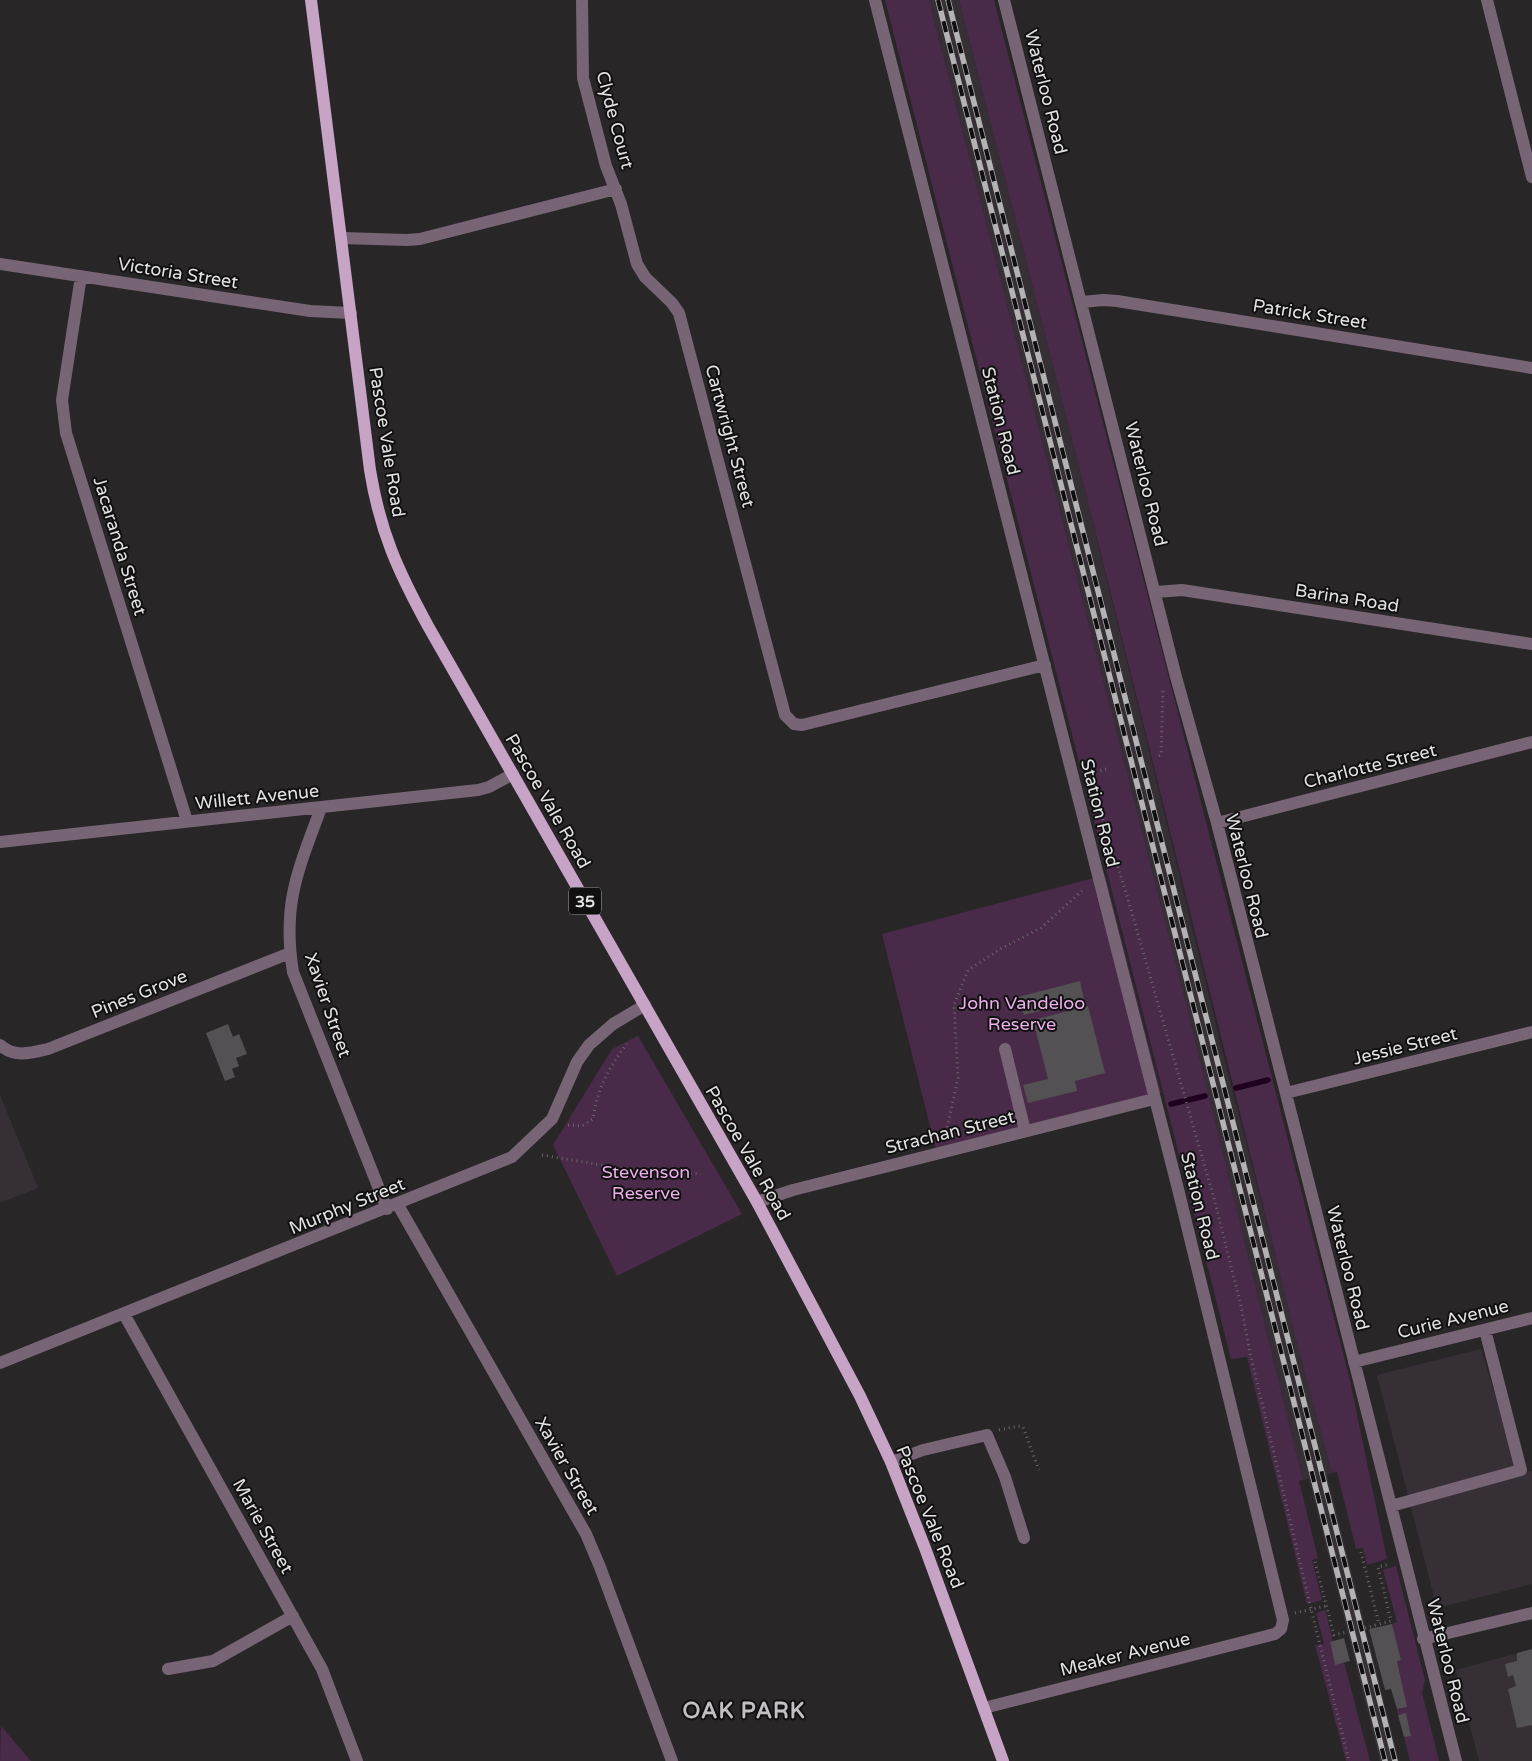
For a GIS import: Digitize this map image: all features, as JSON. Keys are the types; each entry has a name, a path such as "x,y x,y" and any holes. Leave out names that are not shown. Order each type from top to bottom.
{"main road":[{"name":"Pascoe Vale Road","path":"312,0 373,488 389,551 413,600 757,1202 860,1396 891,1462 926,1548 1003,1761"}],"street":[{"name":"Clyde Court","path":"582,0 583,78 606,166 616,189"},
{"name":"Station Road","path":"875,0 1045,665 1279,1599 1283,1623 1280,1631 1275,1634"},
{"name":"Waterloo Road","path":"1004,0 1156,592 1176,677 1216,823 1391,1506 1423,1639 1456,1761"},
{"path":"1487,0 1532,178"},
{"path":"342,238 406,240 420,238 616,189"},
{"name":"Cartwright Street","path":"616,189 637,264 646,277 680,313 782,708 789,720 802,725 812,723 1045,665"},
{"name":"Victoria Street","path":"0,264 310,311 351,313"},
{"name":"Jacaranda Street","path":"81,276 62,400 66,433 187,821"},
{"name":"Patrick Street","path":"1082,302 1117,301 1532,368"},
{"name":"Barina Road","path":"1156,592 1182,590 1532,644"},
{"name":"Charlotte Street","path":"1216,823 1532,742"},
{"name":"Willett Avenue","path":"0,842 478,790 489,788 513,774"},
{"name":"Xavier Street","path":"321,808 294,880 290,904 290,953 293,972 301,994 392,1207 586,1534 672,1761"},
{"name":"Pines Grove","path":"0,1045 9,1052 19,1054 48,1049 290,953"},
{"name":"Murphy Street","path":"0,1363 512,1158 552,1119 577,1062 595,1038 613,1024 645,1005"},
{"name":"Jessie Street","path":"1286,1094 1532,1032"},
{"path":"1005,1049 1025,1131"},
{"name":"Strachan Street","path":"757,1202 793,1190 1154,1099"},
{"name":"Marie Street","path":"124,1314 322,1668 357,1761"},
{"name":"Curie Avenue","path":"1354,1362 1532,1318"},
{"path":"1391,1506 1526,1468 1485,1330"},
{"path":"891,1462 922,1450 987,1434 1005,1477 1024,1538"},
{"path":"1423,1639 1532,1613"},
{"path":"168,1668 213,1660 293,1616"},
{"name":"Meaker Avenue","path":"984,1708 1275,1634"}],"path":[{"path":"1159,756 1161,755 1164,680 1176,677"},
{"path":"1089,774 1106,769"},
{"path":"1096,797 1127,896 1215,1202 1311,1610 1349,1761"},
{"path":"942,1153 958,1078 954,1005 968,970 1000,949 1041,928 1083,890"},
{"path":"568,1125 582,1126 593,1119 595,1102 602,1083 627,1044"},
{"path":"542,1155 638,1171 701,1174"},
{"path":"987,1434 1018,1426 1023,1427 1039,1470"},
{"path":"1361,1552 1379,1624"},
{"path":"1315,1562 1334,1635 1348,1632"},
{"path":"1365,1628 1391,1621 1378,1567"},
{"path":"1292,1614 1326,1606"}],"shaded area":[{"path":"929,0 959,0 1083,482 1227,1069 1332,1473 1327,1475 1399,1761 1380,1761 1309,1479 1303,1480 1185,999"},
{"path":"0,1095 38,1188 0,1203"},
{"path":"1481,1349 1519,1474 1532,1471 1532,1584 1437,1608 1377,1375"},
{"path":"1532,1649 1532,1761 1479,1761 1456,1670"}],"green space":[{"path":"885,0 929,0 1185,999 1303,1480 1299,1481 1318,1558 1312,1560 1322,1600 1307,1604 1247,1357 1231,1359"},
{"path":"959,0 994,0 1349,1376 1387,1559 1367,1565 1363,1548 1356,1549 1337,1472 1332,1473 1297,1342 1083,482"},
{"name":"John Vandeloo Reserve","path":"1105,875 1161,1093 937,1154 882,934"},
{"name":"Stevenson Reserve","path":"638,1036 742,1214 617,1276 553,1145 612,1049"},
{"path":"1396,1566 1425,1680 1422,1693 1439,1761 1410,1761 1404,1737 1411,1735 1406,1714 1398,1715 1397,1709 1406,1707 1397,1661 1401,1660 1392,1624 1397,1622 1383,1570"},
{"path":"1325,1610 1333,1641 1330,1642 1335,1664 1344,1662 1370,1761 1346,1761 1315,1645 1324,1644 1316,1613"},
{"path":"1,1726 31,1761 0,1761"}],"building":[{"path":"1080,981 1084,1000 1024,1015 1018,997"},
{"path":"1088,1006 1105,1073 1075,1081 1077,1091 1028,1103 1023,1085 1048,1079 1033,1020"},
{"path":"228,1024 233,1037 239,1034 247,1054 236,1058 239,1066 232,1069 235,1077 225,1081 206,1033"},
{"path":"1392,1624 1401,1660 1397,1661 1407,1707 1397,1709 1391,1689 1385,1690 1369,1629"},
{"path":"1344,1638 1350,1661 1335,1665 1330,1642"},
{"path":"1532,1649 1532,1725 1517,1728 1508,1689 1516,1686 1513,1675 1508,1677 1505,1664 1517,1661 1517,1653"},
{"path":"1406,1713 1411,1736 1404,1737 1398,1715"}],"waterway":[{"path":"1236,1088 1268,1080"},
{"path":"1171,1104 1205,1096"}],"railway":[{"path":"938,0 1385,1761"},
{"path":"948,0 1395,1761"}],"district":[{"name":"OAK PARK","path":"744,1710"}]}
